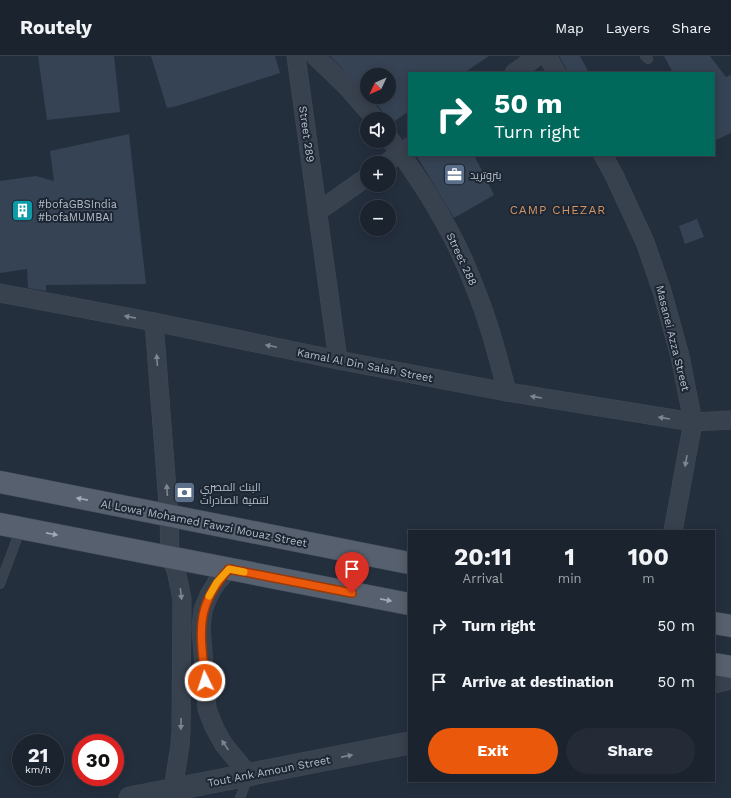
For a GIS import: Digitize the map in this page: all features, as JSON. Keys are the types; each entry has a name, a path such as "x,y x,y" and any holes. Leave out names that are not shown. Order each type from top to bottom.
{"main road":[{"name":"Al Lowa' Mohamed Fawzi Mouaz Street","path":"0,482 408,563"},
{"path":"10,526 408,604"},
{"path":"715,623 731,626"},
{"path":"715,664 731,667"}],"street":[{"name":"Street 289","path":"296,56 338,360"},
{"path":"316,56 369,112"},
{"path":"515,72 538,56"},
{"path":"547,56 555,72"},
{"name":"Street 288","path":"399,154 425,189 452,237 475,287 493,339 507,392"},
{"name":"Masanei Azza Street","path":"604,156 614,175 644,242 662,291 680,356 693,422 673,530"},
{"path":"317,212 360,182"},
{"name":"Kamal Al Din Salah Street","path":"0,293 507,392 693,422 731,420"},
{"path":"154,322 169,516 170,557 176,570 180,586 182,618 180,745 177,794"},
{"path":"229,569 217,582 203,610 201,626 207,709 214,727 224,745 249,775"},
{"path":"715,682 731,678"},
{"name":"Tout Ank Amoun Street","path":"130,798 177,794 249,775 408,743"}],"lane":[{"path":"0,584 10,526"},
{"path":"240,798 249,775"}],"building":[{"path":"38,56 114,56 120,112 47,120"},
{"path":"151,56 275,56 280,73 167,108"},
{"path":"330,56 489,56 465,72 408,72 408,112 396,120 396,112 383,112 376,104 396,104 396,68 360,68 360,87"},
{"path":"559,56 580,56 588,72 567,72"},
{"path":"664,56 710,56 726,77 731,75 731,133 715,141 715,72 672,72"},
{"path":"129,134 146,284 46,285 46,291 28,288 27,269 0,273 0,181 36,176 54,181 50,151"},
{"name":"بتروتريد","path":"417,156 474,156 494,195 454,218"},
{"path":"697,219 704,237 685,244 679,226"}],"slow traffic":[{"path":"209,596 217,582 229,569 244,572"}],"place":[{"name":"بتروتريد","path":"454,175"},
{"name":"#bofaGBSIndia #bofaMUMBAI","path":"23,210"},
{"name":"البنك المصري لتنمية الصادرات","path":"185,493"}],"district":[{"name":"CAMP CHEZAR","path":"558,210"}],"route":[{"path":"205,681 201,626 203,610 217,582 229,569 352,593"}]}
